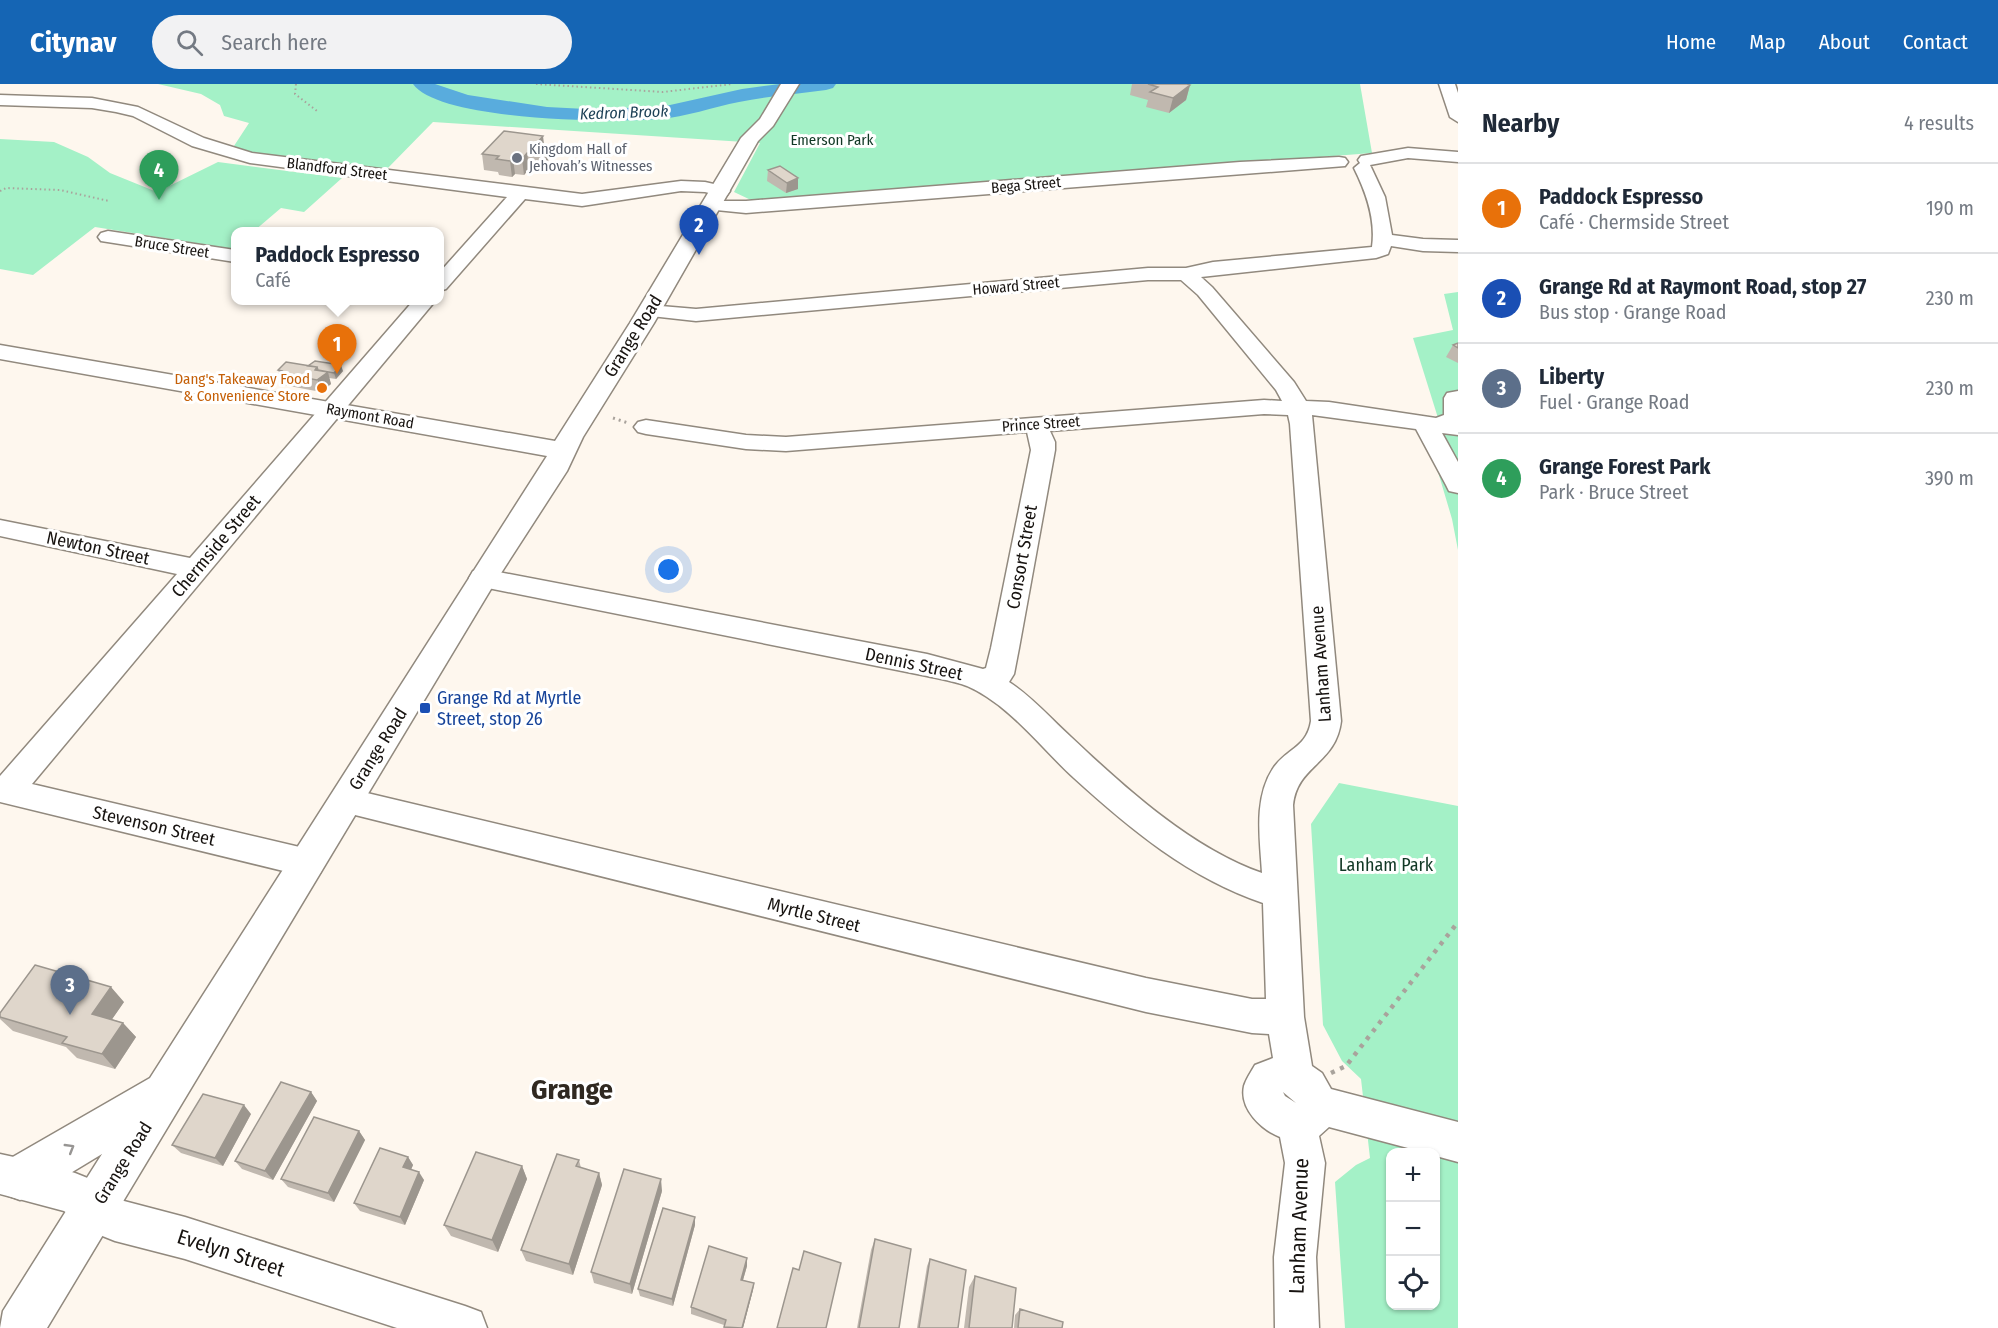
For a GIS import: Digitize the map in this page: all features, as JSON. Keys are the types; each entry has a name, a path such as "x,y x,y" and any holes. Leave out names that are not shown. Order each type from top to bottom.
{"main road":[{"path":"765,112 775,84"},
{"name":"Grange Road","path":"20,1328 563,452 721,191 750,138 767,122 765,112 790,84"},
{"name":"Raymont Road","path":"0,352 563,452"},
{"path":"10,1176 167,1091"}],"street":[{"path":"1447,84 1458,117"},
{"name":"Blandford Street","path":"0,100 116,107 138,112 198,142 250,158 520,193 592,200 681,186 721,191"},
{"path":"1382,244 1374,190 1365,164 1408,153 1458,156"},
{"name":"Bega Street","path":"721,191 746,207 1240,167 1339,162 1350,167 1365,164"},
{"path":"444,279 520,193"},
{"name":"Bruce Street","path":"108,237 231,255"},
{"name":"Howard Street","path":"649,311 696,315 1148,274 1186,274 1213,268 1350,255 1382,244 1458,246"},
{"name":"Lanham Avenue","path":"1186,274 1205,291 1286,387 1298,408 1306,455 1326,721 1325,734 1320,746 1288,773 1279,791 1276,817 1285,1017 1304,1097 1305,1163 1295,1257 1297,1328"},
{"name":"Chermside Street","path":"4,790 197,569 422,305"},
{"path":"1458,398 1455,398 1456,419 1440,426 1458,485"},
{"name":"Prince Street","path":"646,427 770,444 1253,407 1329,409 1440,426"},
{"name":"Consort Street","path":"984,682 999,674 1005,648 1043,450 1043,442 1036,425"},
{"name":"Newton Street","path":"0,528 197,569"},
{"name":"Dennis Street","path":"483,579 927,665 984,682 1002,692 1085,769 1172,840 1207,864 1255,887 1278,893"},
{"name":"Stevenson Street","path":"4,790 308,862"},
{"name":"Myrtle Street","path":"346,801 1146,995 1252,1016 1285,1017"},
{"path":"1304,1097 1458,1142"},
{"name":"Evelyn Street","path":"10,1176 75,1194 115,1220 185,1238 465,1328"}],"path":[{"path":"296,84 295,94 317,111"},
{"path":"536,84 663,92 732,84"},
{"path":"0,191 6,188 60,190 110,201"},
{"path":"1304,1097 1346,1066 1458,922"}],"green space":[{"name":"Emerson Park","path":"158,84 1360,84 1372,153 753,201 734,192 760,143 433,122 384,172 282,160 232,149 249,123 224,116 220,105 201,94"},
{"path":"0,139 54,142 88,157 110,173 157,192 218,162 342,178 304,212 281,208 259,227 231,227 231,249 95,227 33,275 0,269"},
{"path":"1458,292 1458,550 1452,519 1428,438 1438,418 1413,338 1453,330 1444,294"},
{"name":"Lanham Park","path":"1339,783 1458,806 1458,1328 1345,1328 1335,1182 1356,1165 1370,1158 1361,1079 1342,1061 1323,1025 1311,824"}],"building":[{"path":"1148,84 1190,85 1173,98 1150,92 1158,87"},
{"path":"504,131 543,136 532,149 547,151 543,155 527,153 522,159 513,158 510,161 496,159 499,156 482,154"},
{"path":"780,166 798,178 787,183 768,170"},
{"path":"315,361 341,365 334,373 308,366"},
{"path":"286,362 317,367 315,370 328,372 317,380 280,373 282,371 278,370"},
{"path":"35,965 111,987 92,1014 123,1023 102,1054 62,1043 67,1037 0,1017 0,1013"},
{"path":"281,1082 311,1092 265,1171 235,1161"},
{"path":"203,1094 244,1105 215,1158 172,1145"},
{"path":"314,1117 359,1131 328,1193 281,1179"},
{"path":"380,1148 408,1157 403,1167 419,1172 400,1217 354,1203"},
{"path":"476,1152 522,1166 492,1240 444,1225"},
{"path":"557,1154 579,1160 576,1166 599,1173 569,1264 521,1250"},
{"path":"624,1169 661,1179 630,1284 591,1272"},
{"path":"663,1208 695,1217 672,1299 638,1289"},
{"path":"875,1239 911,1249 899,1328 859,1328"},
{"path":"709,1246 747,1258 741,1280 754,1283 742,1328 724,1327 726,1320 691,1307"},
{"path":"804,1251 841,1263 826,1328 777,1328 793,1268 799,1270"},
{"path":"930,1259 966,1270 958,1328 919,1328"},
{"path":"975,1276 1016,1288 1012,1328 969,1328"},
{"path":"1020,1309 1063,1322 1062,1328 1018,1328"}],"waterway":[{"name":"Kedron Brook","path":"423,84 429,89 465,101 547,113 586,115 661,113 742,95 826,84"}],"place":[{"name":"Kingdom Hall of Jehovah’s Witnesses","path":"517,158"},
{"name":"Grange Forest Park","path":"159,200"},
{"name":"Grange Rd at Raymont Road, stop 27","path":"699,255"},
{"name":"Paddock Espresso","path":"337,374"},
{"name":"Dang's Takeaway Food & Convenience Store","path":"322,388"},
{"name":"Grange Rd at Myrtle Street, stop 26","path":"425,708"},
{"name":"Liberty","path":"70,1015"}],"district":[{"name":"Grange","path":"572,1089"}]}
